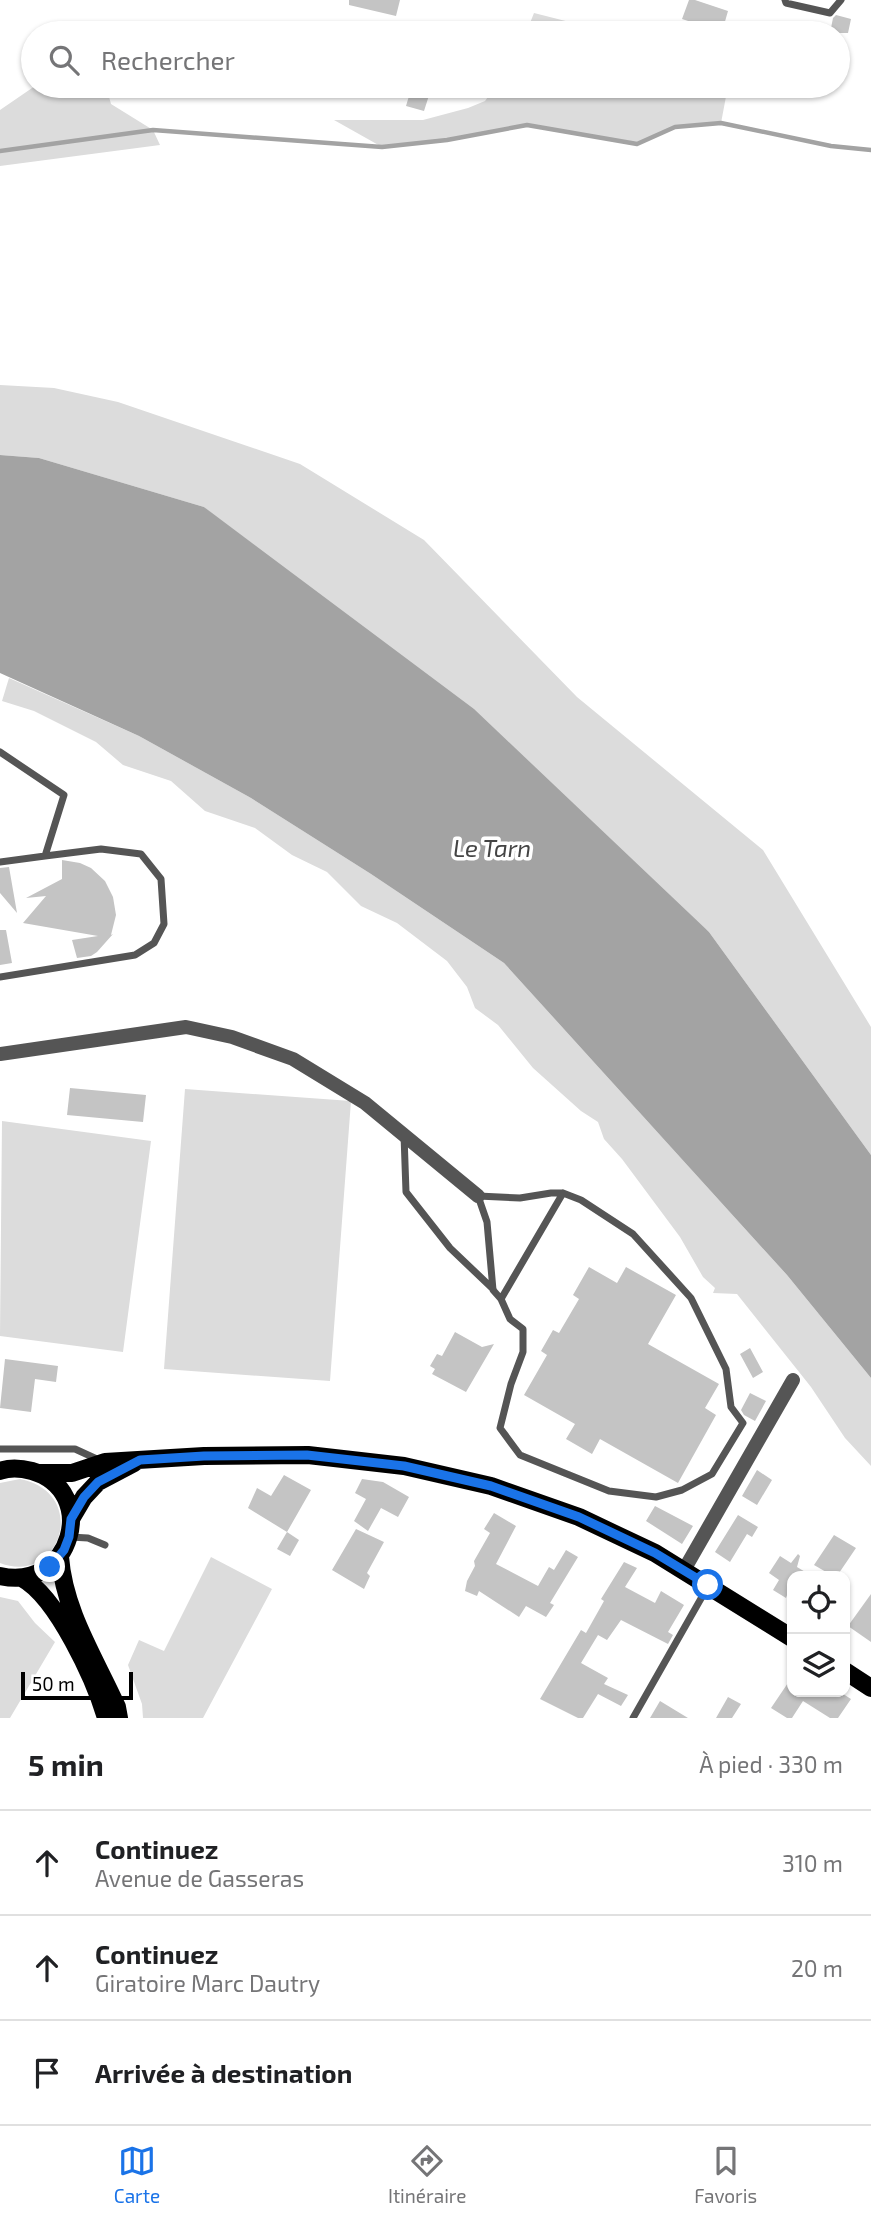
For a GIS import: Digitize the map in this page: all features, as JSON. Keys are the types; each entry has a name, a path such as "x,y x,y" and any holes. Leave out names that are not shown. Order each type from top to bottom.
{"main road":[{"path":"0,1471 23,1468 39,1473 72,1473 105,1462 204,1456 307,1455 404,1466 491,1486 579,1517 655,1553 787,1635"},
{"path":"0,1576 22,1578 50,1567 60,1557 84,1497 98,1482 140,1460"},
{"path":"39,1473 58,1487 69,1508 70,1528"},
{"path":"60,1557 65,1594 120,1718"},
{"path":"22,1578 41,1592 74,1643 106,1718"},
{"path":"850,1674 871,1688"}],"street":[{"path":"0,1054 186,1027 232,1037 293,1059 365,1103 478,1196"},
{"path":"684,1570 793,1380"}],"lane":[{"path":"785,0 786,3 830,13 842,0"},
{"path":"0,752 64,795 45,856"},
{"path":"0,862 101,849 141,854 161,879 164,924 154,943 135,955 0,977"},
{"path":"404,1135 406,1192 450,1248 501,1299 510,1319 523,1329 523,1352 510,1384 500,1428 520,1455 609,1491 656,1497 682,1490 712,1474 743,1423 731,1407 726,1370 691,1298 633,1234 581,1200 563,1193 520,1198 478,1196 487,1222 493,1290"},
{"path":"501,1299 563,1193"},
{"path":"0,1449 75,1449 105,1462"},
{"path":"70,1528 105,1545"},
{"path":"633,1718 708,1585"}],"shaded area":[{"path":"534,13 566,21 531,21"},
{"path":"21,96 21,98 109,98 111,104 153,130 160,145 0,166 0,110"},
{"path":"487,98 726,98 721,123 675,127 637,144 527,125 447,140 382,147 334,120 423,120 485,101"},
{"path":"0,385 54,388 118,402 300,464 424,540 577,697 763,850 871,1027 871,1155 709,932 204,507 39,458 0,455"},
{"path":"9,678 139,736 251,798 504,963 787,1275 871,1378 871,1466 845,1438 811,1387 737,1294 713,1293 715,1288 703,1277 680,1237 604,1139 598,1122 581,1111 533,1068 498,1025 475,1008 467,987 447,961 397,923 361,906 327,872 292,855 255,828 205,811 171,781 123,765 96,742 34,711 2,701"},
{"path":"185,1089 351,1101 330,1381 164,1369"},
{"path":"2,1121 151,1141 123,1352 0,1336"},
{"path":"20,1479 42,1488 55,1501 61,1518 59,1535 52,1550 39,1562 21,1567 0,1563 0,1483"},
{"path":"211,1557 272,1589 203,1718 143,1718 142,1704 128,1665 139,1640 164,1651"},
{"path":"0,1597 18,1601 35,1623 55,1642 10,1718 0,1718"}],"water":[{"name":"Le Tarn","path":"0,455 39,458 204,507 474,709 709,932 871,1155 871,1378 787,1275 504,963 251,798 139,736 0,673"}],"building":[{"path":"349,0 400,0 396,16 349,5"},
{"path":"689,0 728,11 725,21 682,19"},
{"path":"836,15 851,19 850,24 850,21 832,21"},
{"path":"408,98 428,98 424,111 406,106"},
{"path":"62,860 91,868 105,881 113,897 116,915 111,935 113,934 91,956 77,958 72,940 98,936 23,923 46,896 26,898 62,879"},
{"path":"9,867 17,913 0,893 0,868"},
{"path":"0,930 6,930 12,963 0,965"},
{"path":"70,1088 146,1095 143,1122 67,1115"},
{"path":"589,1267 617,1283 626,1267 676,1295 648,1344 719,1384 705,1408 716,1415 678,1483 600,1439 592,1454 566,1439 575,1424 524,1395 547,1355 541,1351 553,1330 559,1333 579,1299 573,1295"},
{"path":"455,1332 482,1347 494,1344 466,1392 432,1374 435,1369 430,1366 437,1354 442,1356"},
{"path":"750,1348 763,1372 753,1378 740,1354"},
{"path":"5,1359 58,1366 56,1382 35,1379 31,1412 0,1408"},
{"path":"750,1393 766,1401 755,1421 741,1410"},
{"path":"757,1470 772,1480 757,1505 742,1496"},
{"path":"284,1475 311,1490 287,1532 248,1508 257,1488 271,1496"},
{"path":"362,1479 383,1482 409,1497 398,1517 381,1508 368,1531 354,1521 366,1499 355,1493"},
{"path":"655,1506 693,1526 682,1544 646,1521"},
{"path":"494,1513 516,1526 496,1564 538,1586 549,1567 554,1570 566,1550 578,1557 550,1603 554,1605 546,1617 526,1606 519,1617 479,1591 477,1596 465,1591 475,1566 474,1561 490,1533 484,1529"},
{"path":"738,1515 758,1527 752,1537 747,1534 730,1562 715,1552"},
{"path":"356,1529 384,1542 367,1573 370,1576 364,1589 332,1570"},
{"path":"287,1532 299,1540 290,1556 277,1549"},
{"path":"834,1535 856,1548 840,1571 824,1571 814,1565"},
{"path":"798,1554 800,1556 797,1567 804,1571 787,1571 786,1598 773,1590 779,1580 769,1573 780,1556 791,1563"},
{"path":"624,1562 637,1568 625,1587 655,1603 661,1591 684,1605 668,1632 673,1635 668,1644 621,1620 607,1640 598,1635 581,1663 608,1678 604,1684 628,1695 621,1706 598,1694 583,1718 578,1718 540,1699 581,1630 586,1633 604,1601 601,1599"},
{"path":"871,1594 871,1642 850,1627 850,1623"},
{"path":"787,1684 787,1697 851,1699 838,1718 830,1718 803,1701 792,1718 787,1718 771,1708"},
{"path":"728,1697 741,1704 732,1718 716,1718"},
{"path":"660,1701 688,1718 650,1718"}],"waterway":[{"path":"0,151 153,130 382,147 447,140 527,125 637,144 675,127 721,123 831,146 871,150"}],"route":[{"path":"50,1567 64,1550 71,1532 71,1519 84,1497 98,1482 140,1460 162,1457 307,1455 404,1466 491,1486 579,1517 655,1553 708,1585"}]}
